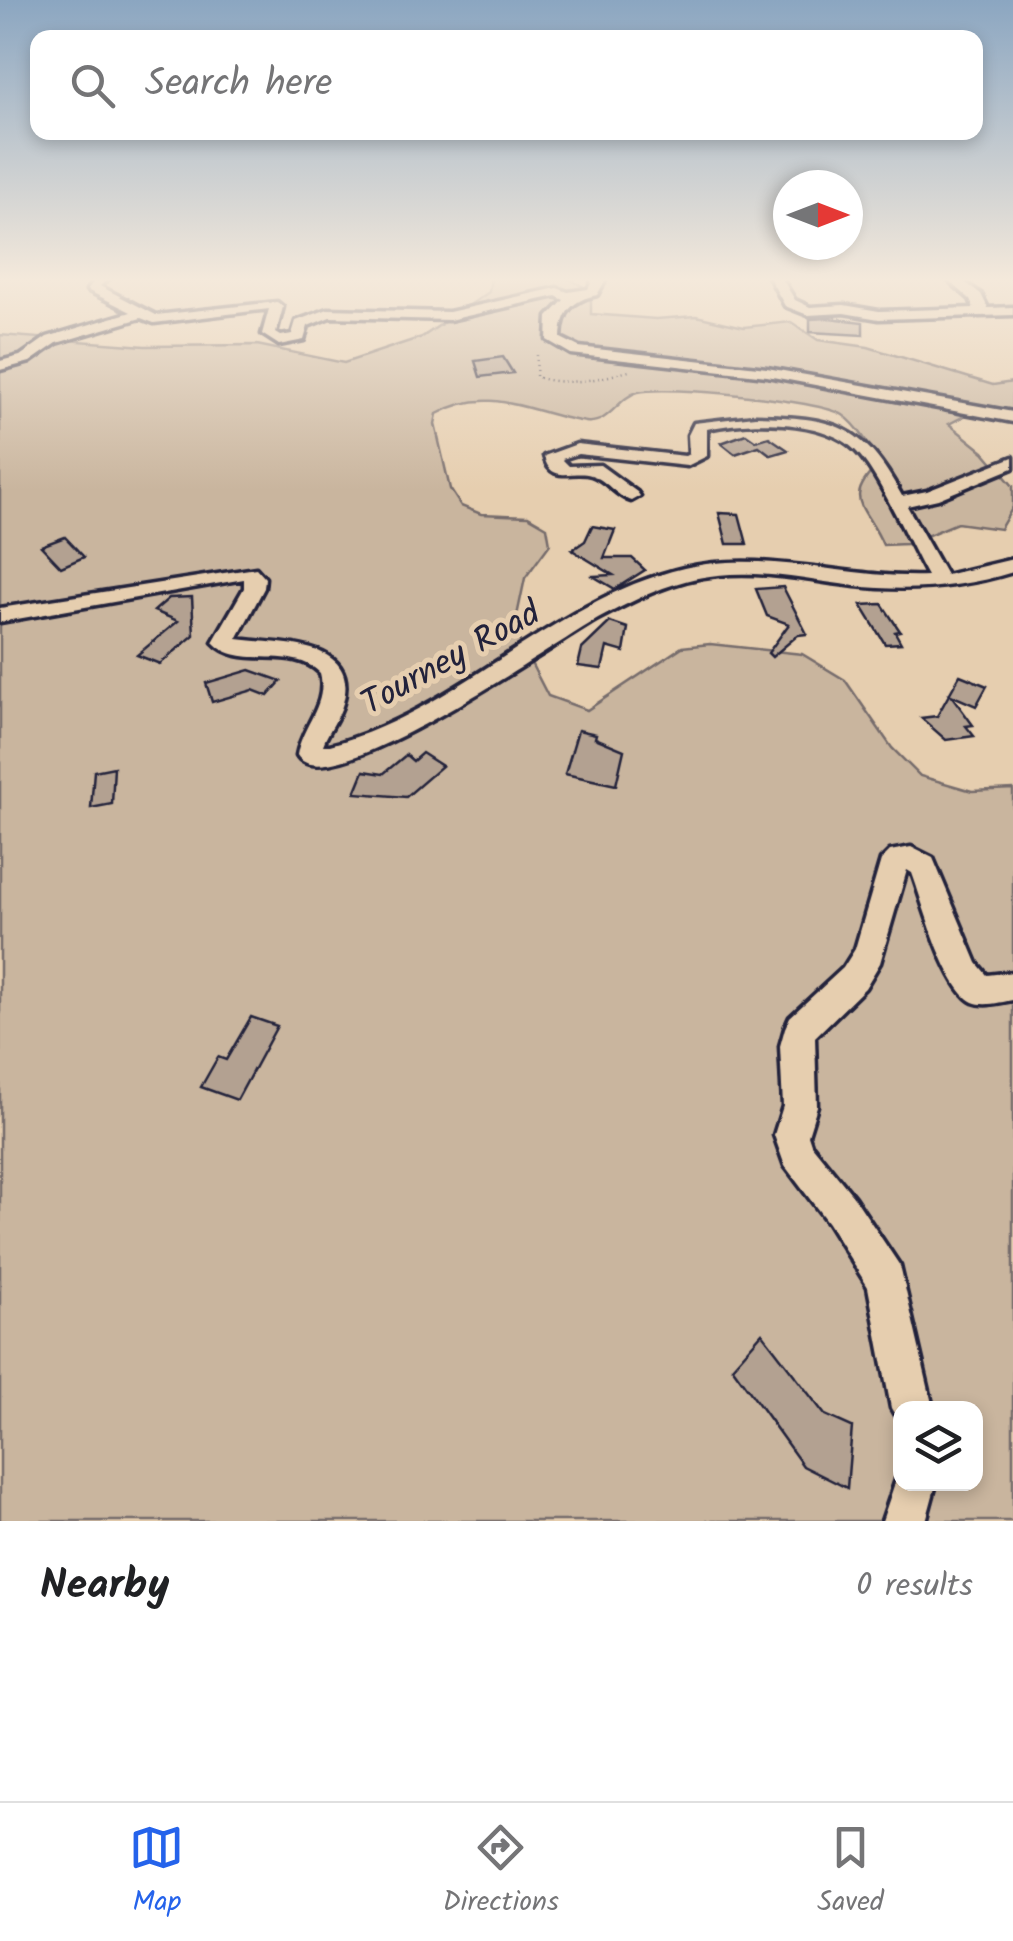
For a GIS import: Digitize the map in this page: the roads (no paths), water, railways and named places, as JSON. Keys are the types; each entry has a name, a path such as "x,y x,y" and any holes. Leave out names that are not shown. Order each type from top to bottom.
{"street":[{"path":"0,366 25,360 41,348"},
{"path":"570,348 767,372 1013,418"},
{"path":"631,496 594,469 565,471 555,464 554,456 577,448 687,461 698,456 696,435 700,426 713,422 730,419 819,428 856,441 940,581 980,576 1013,566"},
{"path":"896,502 932,495 1013,462"},
{"name":"Tourney Road","path":"0,615 249,572 256,578 254,588 224,642 235,648 315,654 330,664 336,677 331,706 310,742 310,755 326,758 382,736 600,610 689,571 723,566 922,583 940,581"},
{"path":"911,1401 886,1280 794,1144 791,1134 800,1106 796,1046 801,1028 854,978 868,953 891,868 900,859 911,858 923,866 965,972 980,990 1013,986"},
{"path":"904,1521 912,1491"}]}
